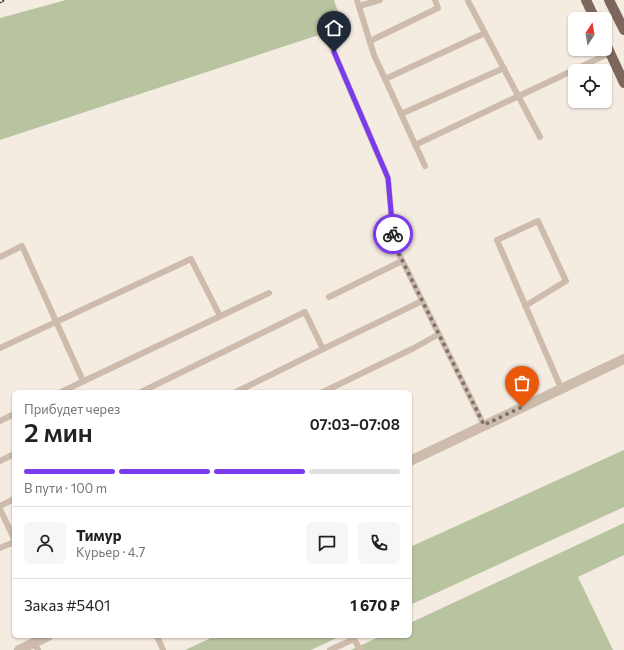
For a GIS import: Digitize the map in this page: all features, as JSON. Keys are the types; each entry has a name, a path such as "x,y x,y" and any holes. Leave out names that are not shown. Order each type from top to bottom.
{"main road":[{"path":"586,0 592,12"},
{"path":"609,0 621,18 624,30"},
{"path":"611,56 624,83"}],"street":[{"path":"412,460 624,359"},
{"path":"19,650 36,646 46,638"}],"lane":[{"path":"380,0 358,3 374,55 425,166"},
{"path":"370,41 438,8 435,0"},
{"path":"468,1 540,137"},
{"path":"385,78 485,33"},
{"path":"328,38 388,178 394,244 484,425"},
{"path":"415,145 604,56"},
{"path":"401,114 504,68"},
{"path":"525,306 566,281 538,221 497,240 525,306 561,388"},
{"path":"0,257 22,246 83,381"},
{"path":"0,348 191,259 220,316"},
{"path":"329,297 402,261"},
{"path":"65,390 269,293"},
{"path":"240,390 323,348 422,301"},
{"path":"145,390 305,312 323,348"},
{"path":"327,390 414,348 438,334"},
{"path":"0,421 12,415"},
{"path":"0,461 12,455"},
{"path":"0,506 12,500"},
{"path":"0,509 12,536"},
{"path":"0,548 12,541"},
{"path":"155,650 162,648 157,638"},
{"path":"330,650 354,639 360,650"}],"green space":[{"path":"66,0 334,0 343,27 0,140 0,18"},
{"path":"624,450 624,507 412,604 412,546"},
{"path":"624,523 624,555 578,577 613,650 351,650 377,638 412,638 412,622"},
{"path":"211,638 337,638 311,650 185,650"}],"way so far":[{"path":"393,234 394,244 484,425 522,407"}],"route":[{"path":"334,52 388,178 393,234"}]}
